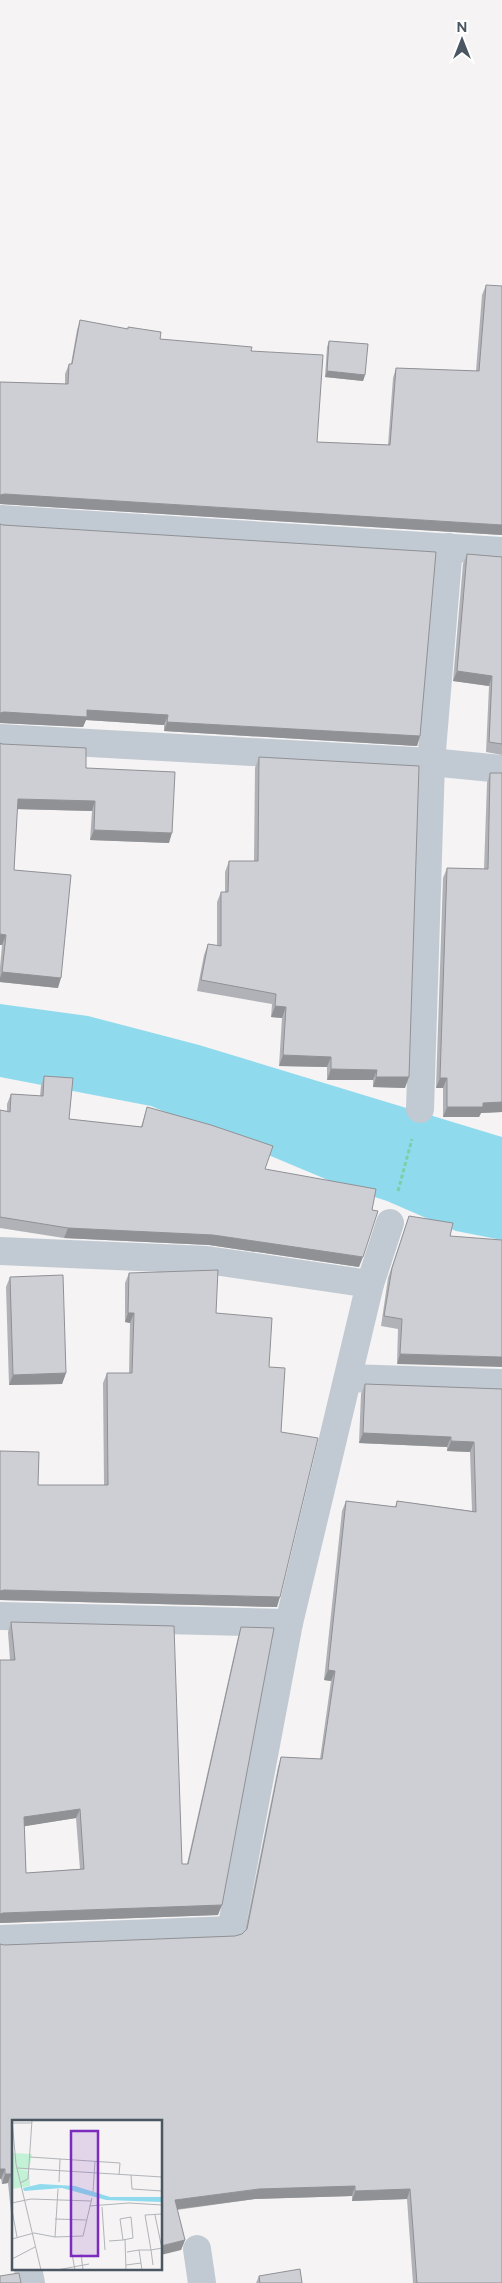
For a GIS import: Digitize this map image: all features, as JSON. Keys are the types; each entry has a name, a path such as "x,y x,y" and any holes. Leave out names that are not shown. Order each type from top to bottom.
{"street":[{"path":"0,519 502,551"},
{"path":"420,1109 431,762 449,547"},
{"path":"0,738 431,762 502,768"},
{"path":"0,1939 231,1930 289,1623 370,1284 390,1223"},
{"path":"0,1251 207,1260 370,1284"},
{"path":"348,1378 502,1383"},
{"path":"0,1616 289,1623"},
{"path":"196,2249 202,2283"},
{"path":"28,2270 31,2283"}],"path":[{"path":"390,1223 420,1109"}],"water":[{"path":"0,1004 88,1016 199,1045 502,1137 502,1240 456,1231 387,1201 347,1188 151,1106 0,1077"}],"building":[{"path":"486,285 502,286 502,525 0,495 0,382 68,384 69,364 72,364 80,320 128,329 128,327 161,332 160,339 252,347 251,351 323,355 317,442 390,445 396,368 479,371"},
{"path":"329,341 368,344 365,375 327,371"},
{"path":"0,524 436,552 420,736 167,722 168,715 87,710 87,717 0,713"},
{"path":"467,554 502,557 502,744 489,742 492,676 457,671"},
{"path":"0,743 86,748 86,768 175,772 172,833 94,830 95,801 18,799 14,870 71,875 61,978 2,972 6,935 0,934"},
{"path":"259,757 419,766 409,1077 376,1077 377,1070 331,1069 331,1057 283,1055 286,1007 275,1006 276,994 201,980 208,944 221,946 221,892 228,892 229,861 258,861"},
{"path":"490,773 502,773 502,1102 483,1103 483,1107 447,1107 447,1078 440,1078 447,868 488,869"},
{"path":"44,1076 73,1078 69,1119 142,1127 147,1107 211,1125 273,1146 265,1169 376,1189 372,1210 378,1211 363,1257 213,1235 68,1228 0,1217 0,1110 10,1112 11,1094 43,1096"},
{"path":"409,1216 453,1223 450,1236 502,1240 502,1357 400,1354 402,1319 384,1316 392,1268"},
{"path":"218,1270 216,1313 272,1318 269,1367 285,1368 281,1432 318,1438 280,1597 0,1591 0,1451 39,1452 38,1485 108,1485 107,1373 132,1373 134,1313 128,1313 129,1273"},
{"path":"63,1275 66,1373 13,1375 10,1277"},
{"path":"365,1384 502,1389 502,2283 417,2283 410,2189 355,2191 355,2186 259,2189 175,2200 185,2240 162,2246 162,2120 12,2120 12,2182 11,2174 5,2174 5,2169 0,2169 0,1944 235,1936 242,1934 247,1929 281,1757 322,1759 335,1671 328,1670 346,1501 396,1507 397,1501 476,1512 474,1442 451,1441 451,1437 363,1433"},
{"path":"11,1622 174,1626 182,1864 188,1864 241,1627 274,1628 222,1905 0,1914 0,1660 15,1660","holes":["80,1809 84,1869 26,1873 24,1817"]},
{"path":"300,2269 302,2283 260,2283 259,2276"},
{"path":"19,2273 21,2283 0,2283 0,2276"}]}
